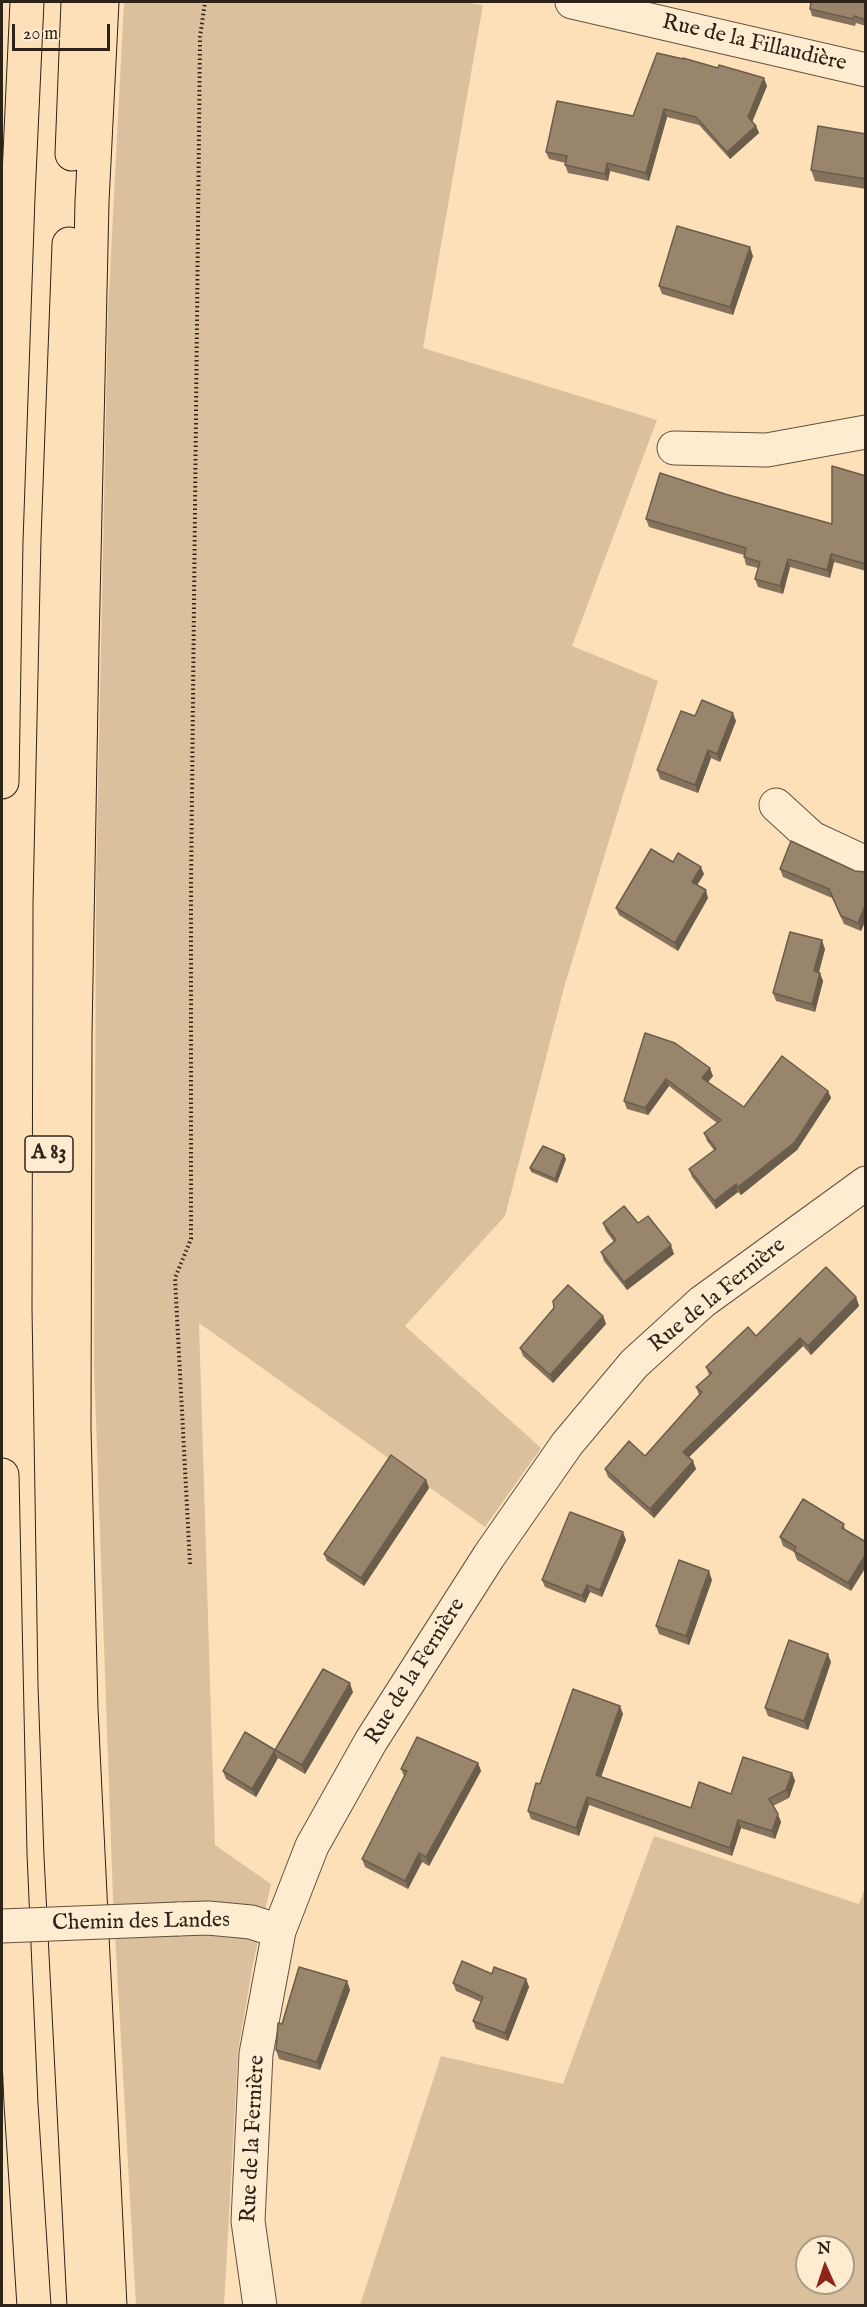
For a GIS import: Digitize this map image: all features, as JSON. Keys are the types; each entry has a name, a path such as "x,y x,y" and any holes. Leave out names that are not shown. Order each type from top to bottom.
{"highway":[{"path":"2,782 6,542 17,209 27,2"},
{"name":"A 83","path":"78,2 58,539 50,903 49,1309 55,1685 61,1856 84,2306"},
{"path":"102,2 92,202 82,645 75,1035 74,1428 81,1709 110,2306"},
{"path":"2,1475 10,1854 21,2104 34,2306"}],"street":[{"name":"Rue de la Fillaudière","path":"572,2 866,70"},
{"path":"674,448 767,450 866,432"},
{"path":"776,805 812,838 866,863"},
{"name":"Rue de la Fernière","path":"260,2306 248,2221 256,2054 279,1931 312,1846 371,1741 489,1556 567,1444 634,1364 702,1302 866,1183"},
{"name":"Chemin des Landes","path":"2,1926 208,1918 251,1922 279,1931"}],"path":[{"path":"190,1564 175,1278 191,1239 191,886 200,37 205,2"}],"shaded area":[{"path":"124,2 462,2 483,5 423,348 657,420 572,646 658,681 565,984 505,1216 405,1326 541,1448 485,1527 199,1323 215,1845 271,1884 253,1964 238,2051 224,2306 136,2305 113,1899 94,1366 96,887 108,311"},
{"path":"654,1836 859,1904 865,1888 865,2305 360,2305 441,2056 563,2084"}],"building":[{"path":"811,2 866,2 866,20 810,9"},
{"path":"657,53 718,68 719,65 764,78 748,117 756,126 727,152 696,117 664,109 646,173 607,163 605,174 565,165 567,156 546,152 557,101 633,116"},
{"path":"818,126 866,134 866,179 811,170"},
{"path":"677,226 750,247 730,307 659,286"},
{"path":"832,466 866,476 866,564 831,554 827,570 788,559 780,586 755,579 760,562 744,557 746,548 646,519 660,473 832,524"},
{"path":"702,700 733,713 717,754 708,750 695,785 657,770 681,711 695,716"},
{"path":"791,841 855,871 866,872 866,903 858,923 841,916 829,889 780,869"},
{"path":"651,849 673,862 678,853 701,867 692,882 706,890 675,943 616,908"},
{"path":"790,932 822,940 814,971 820,973 812,1004 773,993"},
{"path":"645,1033 675,1043 710,1068 702,1078 744,1107 782,1056 828,1091 795,1142 738,1187 736,1184 714,1201 689,1169 716,1149 704,1133 721,1120 666,1079 645,1108 624,1101"},
{"path":"543,1146 564,1155 555,1179 530,1168"},
{"path":"624,1206 638,1223 648,1216 671,1245 624,1282 601,1252 616,1240 603,1223"},
{"path":"826,1267 856,1297 808,1346 800,1338 683,1452 693,1461 650,1509 605,1469 629,1441 645,1456 702,1392 696,1387 712,1373 706,1367 748,1327 756,1336"},
{"path":"568,1285 603,1316 550,1375 520,1348 554,1308 553,1301"},
{"path":"391,1455 426,1480 361,1578 324,1554"},
{"path":"803,1499 844,1524 842,1528 866,1542 866,1554 848,1583 794,1551 796,1547 780,1537"},
{"path":"570,1512 623,1532 600,1590 587,1585 582,1596 542,1580"},
{"path":"679,1560 709,1571 686,1636 656,1626"},
{"path":"789,1640 828,1654 804,1721 765,1708"},
{"path":"323,1669 350,1683 302,1765 275,1750"},
{"path":"573,1689 620,1706 596,1775 691,1808 699,1782 731,1794 743,1757 792,1773 786,1790 769,1799 778,1814 772,1831 738,1820 730,1848 587,1797 576,1828 528,1811 536,1783 540,1784"},
{"path":"245,1732 275,1750 252,1789 223,1771"},
{"path":"417,1737 478,1763 426,1857 419,1853 405,1881 362,1859 407,1771 401,1769"},
{"path":"462,1961 492,1974 494,1967 526,1979 505,2033 473,2021 483,1997 453,1983"},
{"path":"299,1967 347,1981 317,2062 276,2050 278,2023 282,2024"}]}
